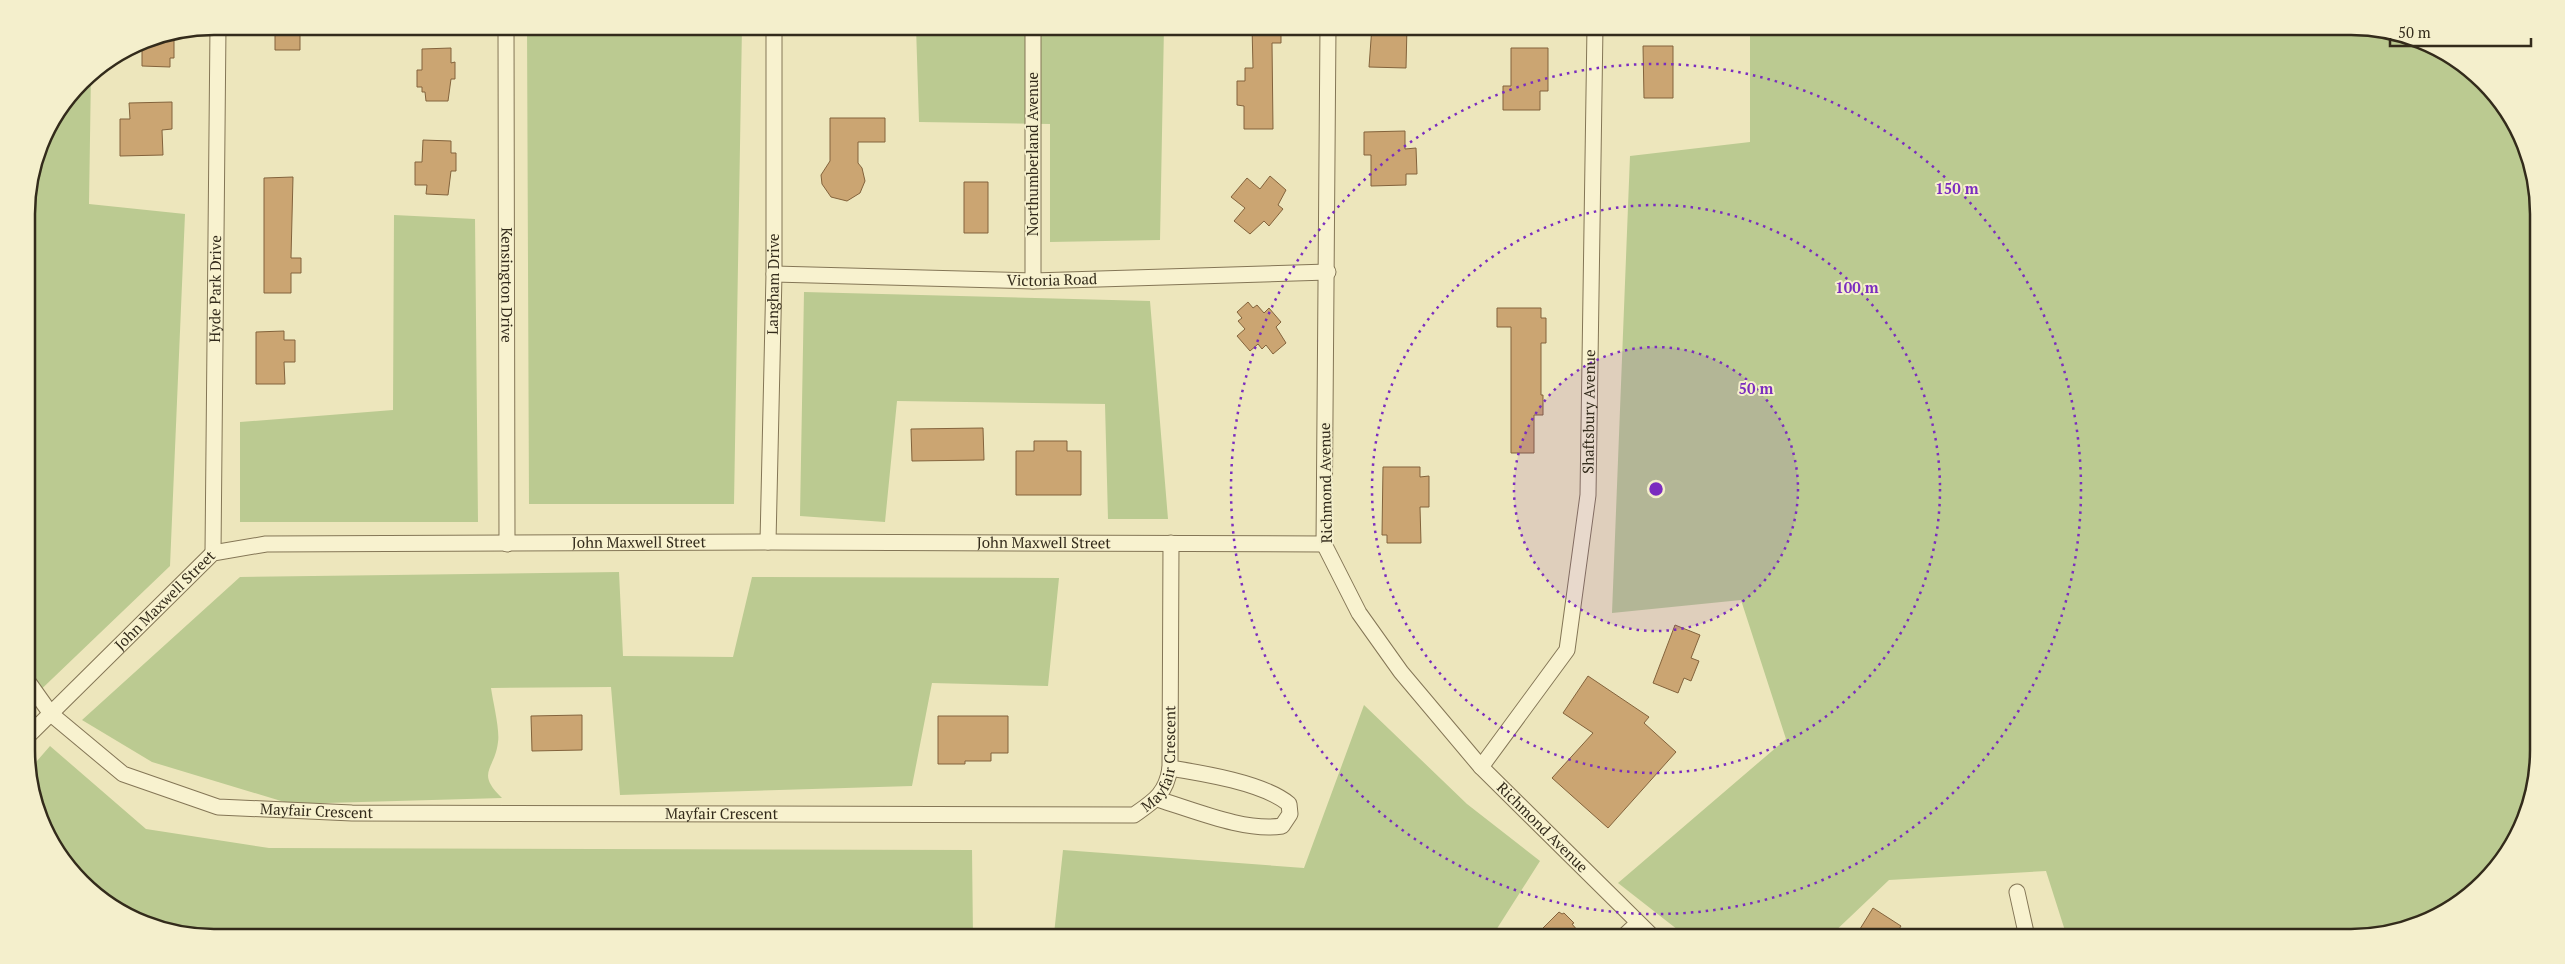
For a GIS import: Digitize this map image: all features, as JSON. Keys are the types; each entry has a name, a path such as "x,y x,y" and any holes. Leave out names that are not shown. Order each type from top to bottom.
{"street":[{"name":"Hyde Park Drive","path":"213,553 218,35"},
{"name":"Kensington Drive","path":"506,35 507,544"},
{"name":"Langham Drive","path":"768,542 774,274 774,35"},
{"name":"Northumberland Avenue","path":"1033,35 1033,281"},
{"name":"Richmond Avenue","path":"1328,35 1328,272 1324,544 1359,613 1401,672 1481,766 1645,929"},
{"name":"Shaftsbury Avenue","path":"1481,766 1567,650 1588,495 1595,35"},
{"name":"Victoria Road","path":"774,274 1033,281 1328,272"},
{"name":"John Maxwell Street","path":"35,729 213,553 266,544 768,542 1324,544"},
{"name":"Mayfair Crescent","path":"35,691 51,714 123,774 218,807 352,813 1134,815 1157,799 1168,781 1170,768 1170,543"},
{"path":"1157,799 1215,817 1268,828 1282,826 1290,814 1289,804 1278,795 1206,774 1170,768"},
{"path":"2017,892 2025,929"},
{"path":"1631,929 1638,922"}],"green space":[{"path":"527,35 742,35 734,504 529,504"},
{"path":"916,35 1164,35 1160,240 1050,242 1050,124 919,122"},
{"path":"1750,35 2363,35 2409,44 2430,53 2451,65 2478,87 2500,114 2512,135 2521,156 2530,202 2530,762 2521,808 2512,829 2500,850 2478,877 2451,899 2430,911 2409,920 2363,929 2064,929 2046,871 1889,880 1837,929 1677,929 1618,883 1786,739 1741,600 1612,613 1630,156 1750,142"},
{"path":"91,84 89,204 185,214 170,566 35,695 35,202 44,156 53,135 65,114"},
{"path":"394,215 475,219 478,522 240,522 240,422 393,410"},
{"path":"804,292 1150,301 1168,519 1108,519 1105,404 897,401 885,522 800,516"},
{"path":"619,572 623,656 733,657 752,577 1059,578 1048,686 932,683 912,786 620,795 611,687 491,688 498,742 488,776 494,789 502,798 291,804 152,762 82,720 240,577"},
{"path":"1364,705 1467,804 1540,861 1497,929 1055,929 1063,850 1304,868"},
{"path":"50,746 146,829 269,848 972,850 973,929 202,929 179,926 156,920 124,905 96,885 79,868 59,840 44,808 35,763"}],"building":[{"path":"275,35 300,35 300,50 275,50"},
{"path":"1252,35 1281,35 1281,43 1272,43 1273,129 1244,129 1244,106 1237,105 1237,81 1245,81 1245,68 1253,68"},
{"path":"1371,35 1407,35 1406,68 1369,67"},
{"path":"174,39 174,58 170,58 170,67 142,66 142,50"},
{"path":"1643,46 1673,46 1673,98 1644,98"},
{"path":"451,48 451,63 455,62 455,79 451,79 448,101 426,101 425,92 422,92 422,87 417,87 417,70 422,70 422,49"},
{"path":"1511,48 1548,48 1548,91 1540,91 1540,110 1503,110 1503,86 1511,86"},
{"path":"172,102 172,129 162,130 163,155 120,156 120,119 130,119 129,103"},
{"path":"830,118 885,118 885,142 858,142 858,163 862,168 865,181 860,193 847,201 831,197 822,184 821,175 830,161"},
{"path":"1405,131 1405,149 1416,148 1417,174 1406,174 1406,185 1371,186 1371,155 1364,155 1364,132"},
{"path":"423,140 451,141 451,153 456,153 456,171 451,171 448,195 426,194 427,185 415,185 415,162 422,162"},
{"path":"1270,176 1286,190 1278,205 1283,209 1269,226 1264,221 1250,234 1234,221 1245,208 1231,197 1247,178 1260,189"},
{"path":"293,177 291,258 301,258 301,273 291,273 291,293 264,293 264,178"},
{"path":"964,182 988,182 988,233 964,233"},
{"path":"1248,302 1253,308 1257,305 1264,313 1269,308 1281,322 1276,327 1286,343 1273,354 1266,345 1262,349 1258,344 1250,351 1237,336 1245,329 1238,321 1242,318 1237,312"},
{"path":"1497,308 1541,308 1541,318 1546,318 1546,343 1541,343 1543,415 1534,415 1534,453 1511,453 1511,327 1497,327"},
{"path":"284,331 284,340 295,340 295,362 284,362 285,384 256,384 256,332"},
{"path":"983,428 984,460 912,461 911,429"},
{"path":"1034,441 1067,441 1067,451 1081,451 1081,495 1016,495 1016,451 1034,451"},
{"path":"1383,467 1420,467 1420,477 1429,476 1429,507 1420,507 1421,543 1387,543 1387,535 1382,535"},
{"path":"1675,625 1700,635 1691,658 1699,661 1691,681 1684,678 1678,693 1653,683"},
{"path":"1588,676 1649,717 1644,723 1676,752 1608,828 1552,778 1593,733 1563,713"},
{"path":"582,715 582,750 532,751 531,716"},
{"path":"938,716 1008,716 1008,753 991,753 991,761 965,761 965,764 938,764"},
{"path":"1873,908 1901,926 1899,929 1860,929"},
{"path":"1559,912 1564,913 1574,923 1572,924 1576,929 1542,929"}]}
